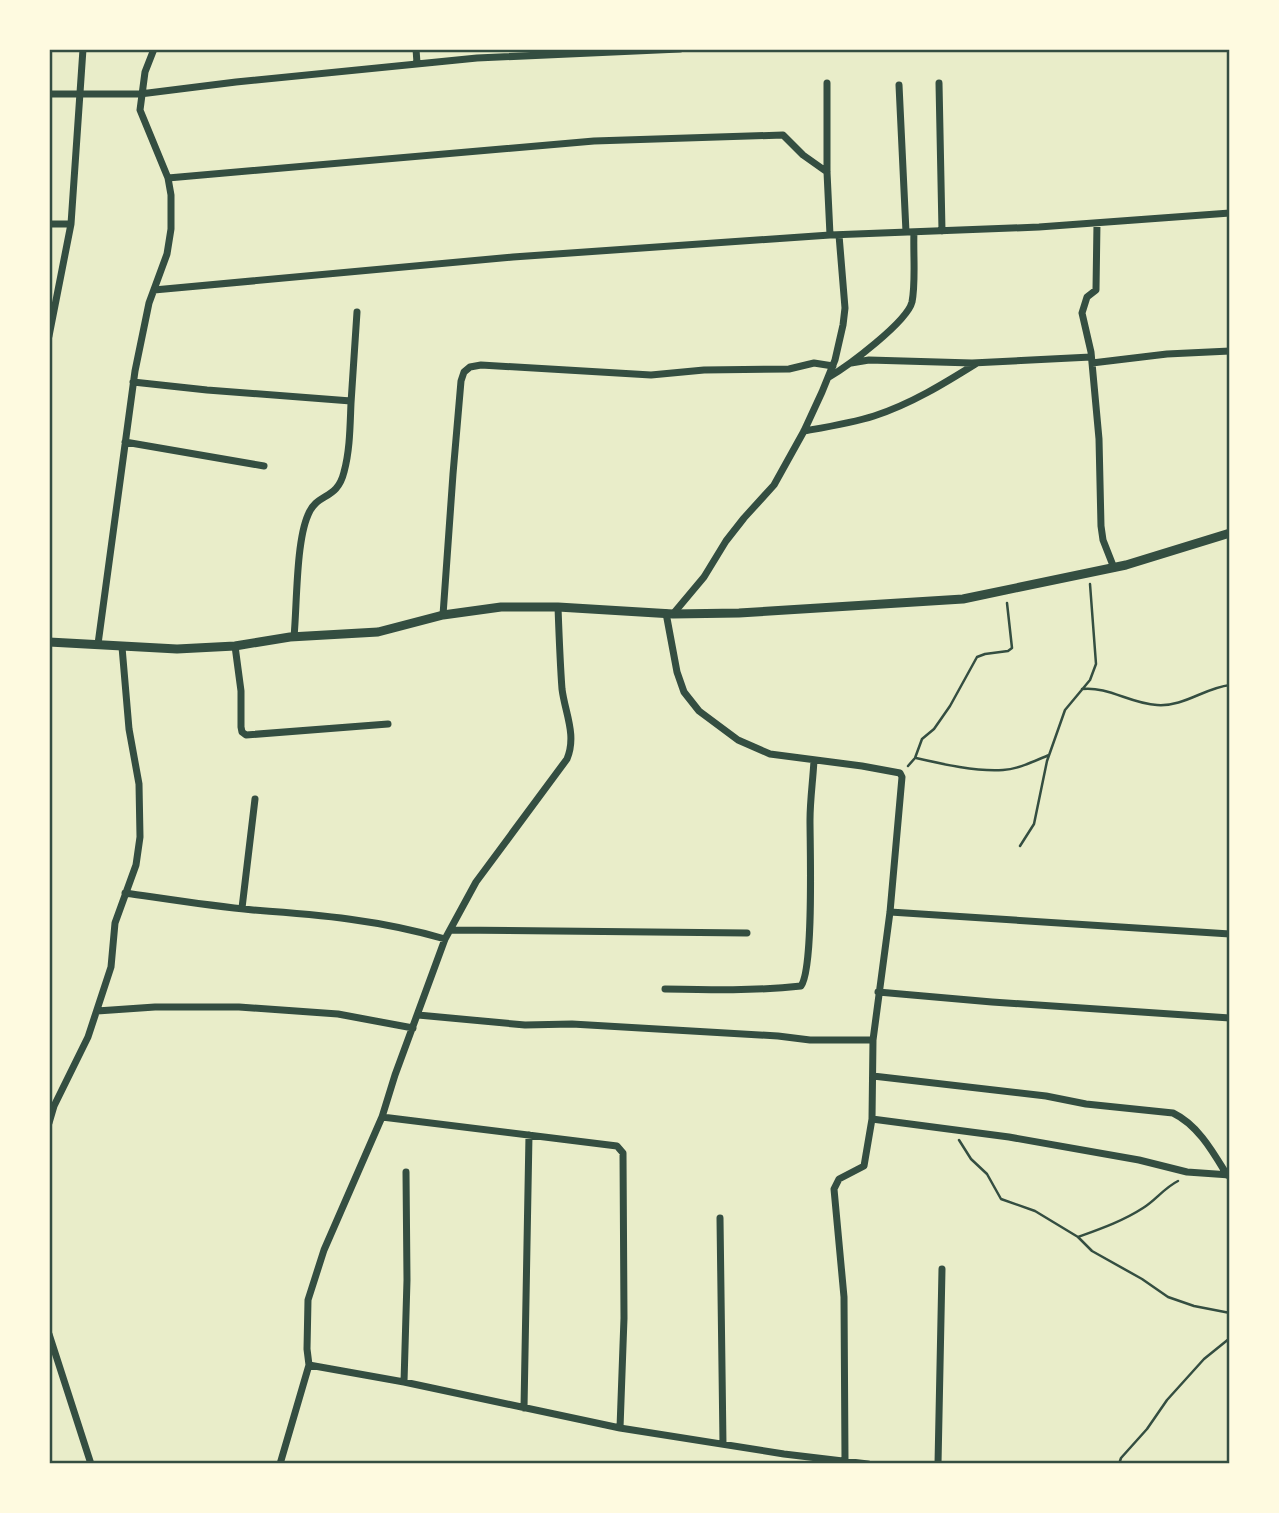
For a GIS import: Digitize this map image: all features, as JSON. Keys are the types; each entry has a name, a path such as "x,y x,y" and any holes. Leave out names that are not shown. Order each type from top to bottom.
{"street":[{"path":"49,336 53,303 71,224 83,49"},
{"path":"98,644 133,382 143,326 167,254 171,229 172,195 168,178 140,110 141,94 154,49"},
{"path":"416,49 417,64"},
{"path":"49,94 141,94 477,58 680,49"},
{"path":"669,613 704,577 726,541 774,485 804,431 833,366 844,326 845,308 827,172 827,83"},
{"path":"939,83 942,231"},
{"path":"828,377 851,363 906,315 912,301 910,232 899,85"},
{"path":"168,178 594,141 763,135 786,136 803,155 827,172"},
{"path":"154,290 513,257 835,235 1097,223 1230,213"},
{"path":"1097,223 1096,290 1087,297 1082,313 1091,360 1099,439 1101,526 1103,540 1114,568"},
{"path":"49,224 71,224"},
{"path":"294,637 304,530 308,514 314,505 333,494 344,472 356,312"},
{"path":"851,363 869,360 1091,360 1230,351"},
{"path":"804,431 862,419 900,406 978,362"},
{"path":"443,615 461,381 464,372 470,367 504,366 651,375 704,370 789,369 814,363 833,366"},
{"path":"133,382 351,401"},
{"path":"125,442 264,466"},
{"path":"49,642 177,649 235,646 294,637 378,632 443,615 501,607 739,613 950,600 1005,592 1114,568 1230,533"},
{"path":"280,1464 309,1365 308,1300 324,1251 383,1117 394,1076 445,939 476,882 567,758 571,748 572,738 562,691 558,607"},
{"path":"669,613 677,672 684,692 699,711 738,740 770,754 900,773 902,780 890,912 873,1040 873,1119 864,1167 839,1179 834,1189 844,1297 845,1460"},
{"path":"235,646 241,691 242,727 246,735 388,724"},
{"path":"49,1124 54,1106 88,1038 111,967 116,923 136,865 140,836 139,784 129,729 122,647"},
{"path":"665,989 784,988 801,986 805,980 809,937 810,817 814,760"},
{"path":"242,908 255,799"},
{"path":"125,893 381,922 445,939"},
{"path":"890,912 1230,934"},
{"path":"451,930 747,933"},
{"path":"878,992 1230,1018"},
{"path":"97,1011 155,1007 239,1007 338,1013 413,1028"},
{"path":"418,1015 524,1025 572,1024 810,1040 873,1040"},
{"path":"873,1076 1173,1113 1184,1118 1229,1175"},
{"path":"383,1117 617,1146 623,1153 624,1318 620,1428"},
{"path":"873,1119 1074,1149 1197,1173 1229,1175"},
{"path":"524,1408 529,1135"},
{"path":"404,1382 406,1172"},
{"path":"720,1218 723,1444"},
{"path":"938,1464 942,1269"},
{"path":"49,1334 91,1464"},
{"path":"309,1365 404,1382 620,1428 784,1454 868,1464"},
{"path":"782,1464 784,1454"}],"path":[{"path":"1020,846 1034,824 1049,755 1065,710 1090,680 1096,664 1089,573"},
{"path":"900,773 915,758 922,739 940,721 977,657 1008,652 1012,648 1005,592"},
{"path":"1082,689 1096,688 1123,698 1156,705 1176,704 1196,698 1217,687 1230,685"},
{"path":"915,758 1003,770 1023,766 1049,755"},
{"path":"953,1130 964,1150 988,1174 1001,1199 1035,1211 1078,1237 1092,1251 1168,1297 1194,1306 1230,1313"},
{"path":"1078,1237 1124,1219 1145,1207 1166,1188 1197,1173"},
{"path":"1119,1464 1167,1400 1205,1359 1230,1338"}]}
